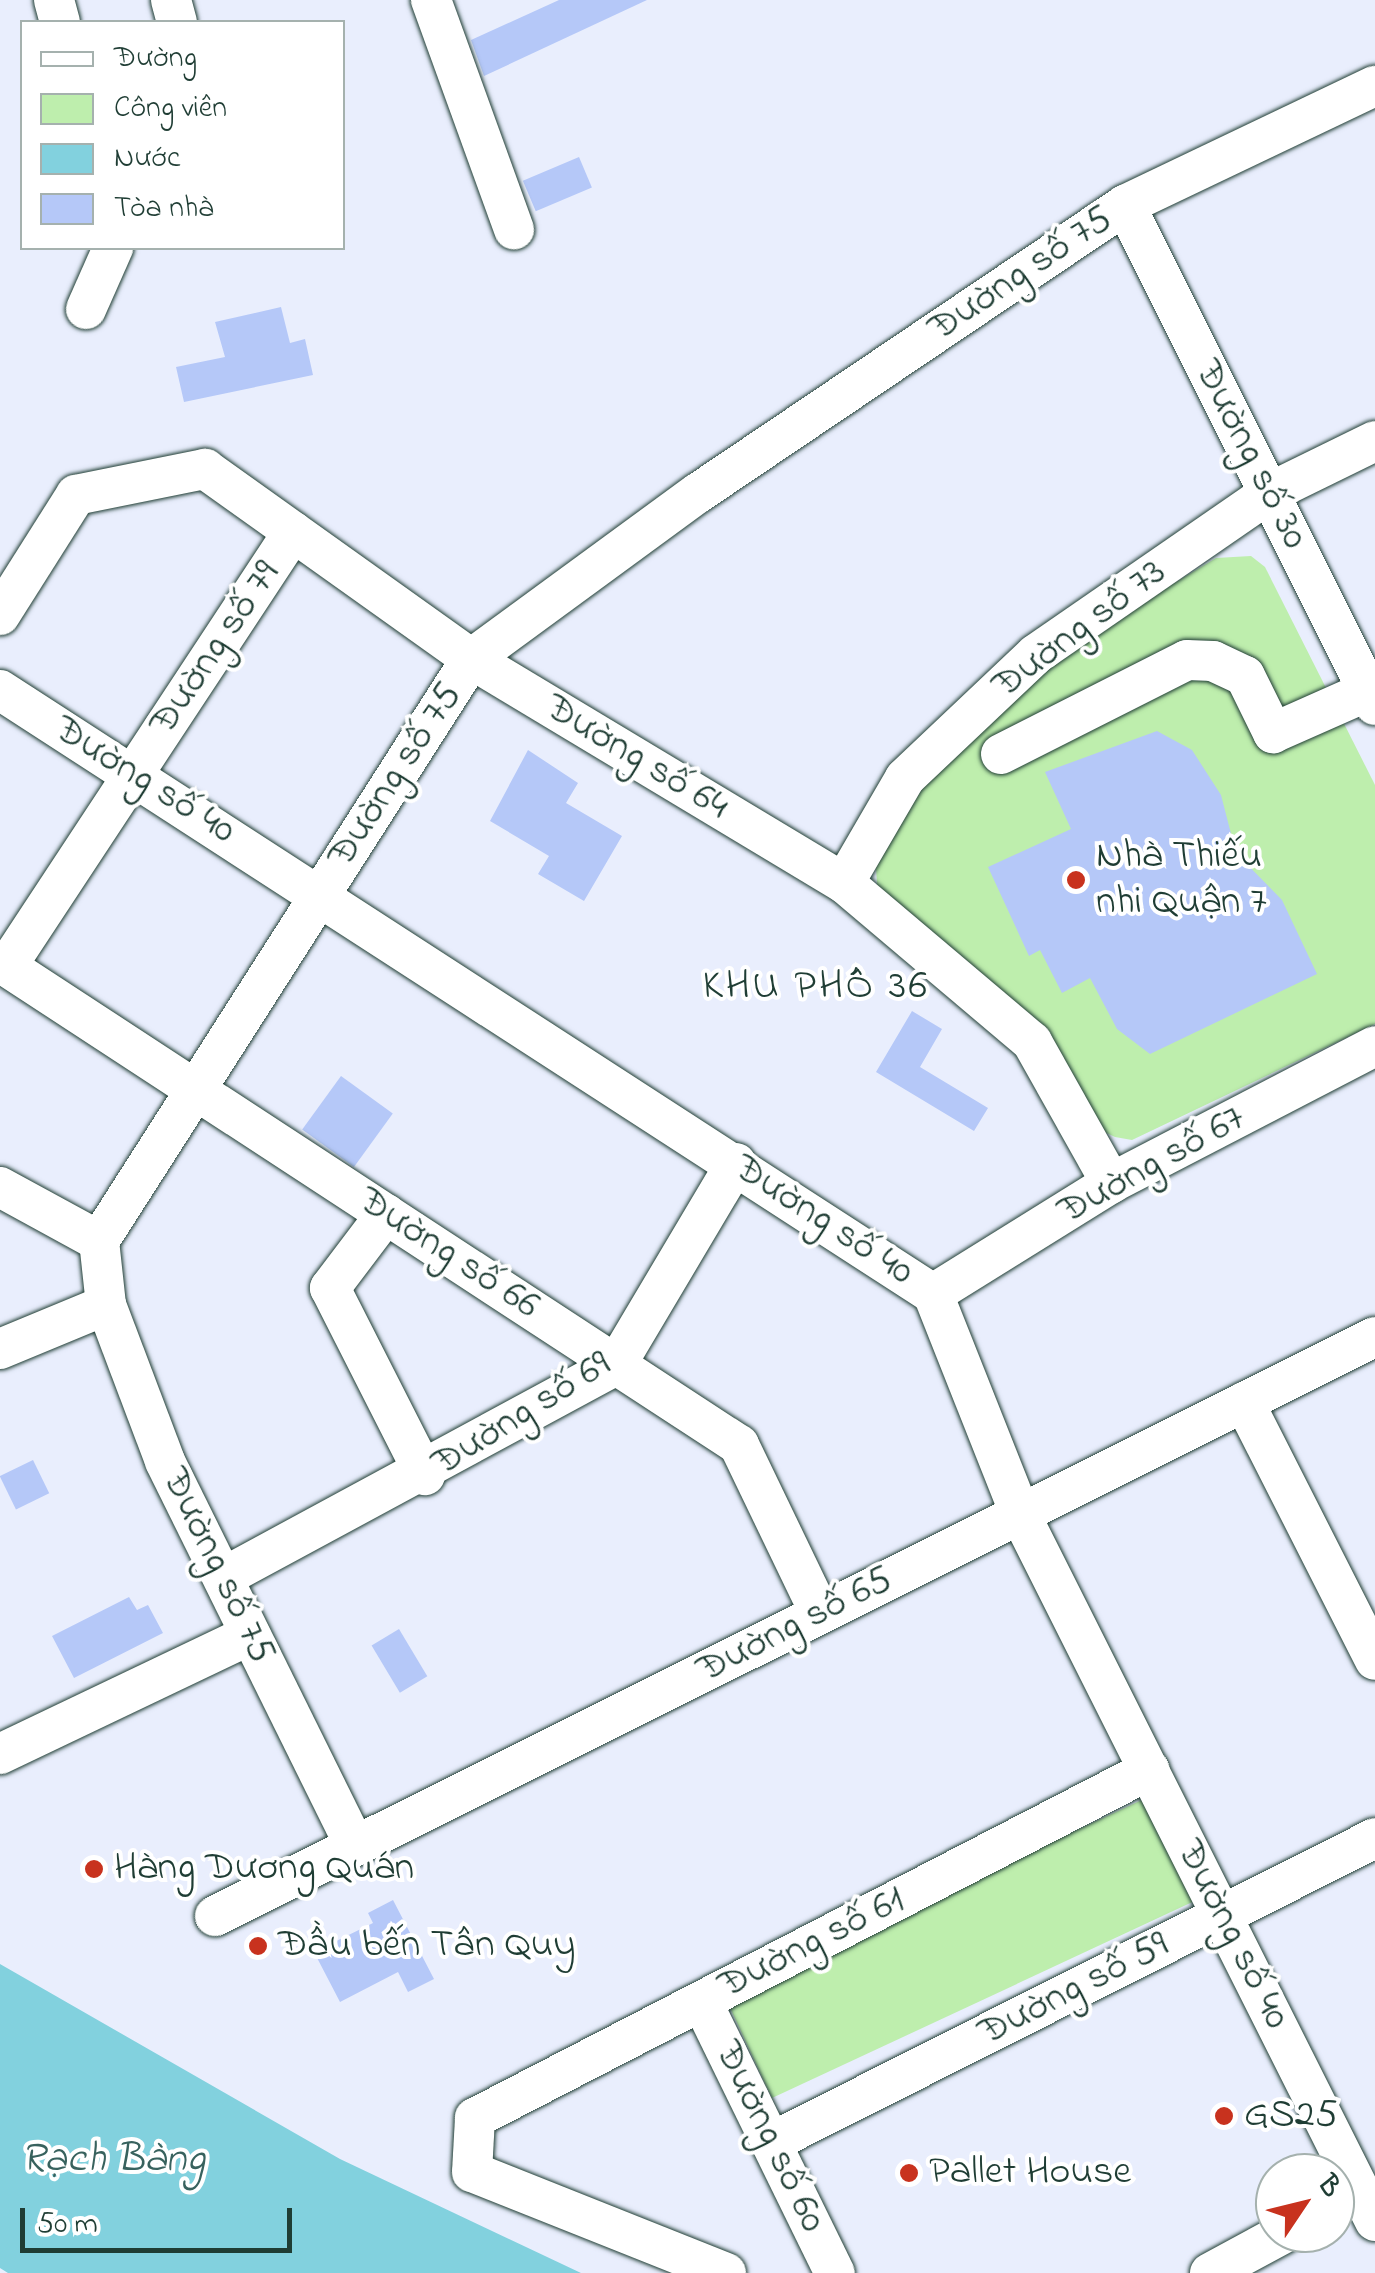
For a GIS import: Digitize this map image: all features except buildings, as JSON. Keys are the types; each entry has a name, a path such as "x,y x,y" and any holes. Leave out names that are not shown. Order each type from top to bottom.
{"street":[{"path":"431,0 514,229"},
{"name":"Đường số 75","path":"354,1846 166,1461 106,1305 99,1240 472,659 698,493 1125,206 1375,86"},
{"name":"Đường số 30","path":"1125,206 1372,698"},
{"path":"86,308 112,250"},
{"name":"Đường số 73","path":"844,884 905,778 1036,654 1268,493 1375,441"},
{"name":"Đường số 64","path":"0,614 76,495 204,469 472,659 844,884 1032,1042 1111,1183"},
{"name":"Đường số 79","path":"4,964 294,532"},
{"path":"1000,754 1187,660 1214,660 1245,676 1273,733 1372,698"},
{"name":"Đường số 40","path":"0,690 321,893 934,1294 1020,1514 1222,1915 1357,2206"},
{"name":"Đường số 66","path":"4,964 740,1445 820,1613"},
{"name":"Đường số 67","path":"934,1294 1111,1183 1375,1046"},
{"name":"Đường số 69","path":"224,1577 425,1475 616,1365 736,1163"},
{"path":"0,1187 99,1240"},
{"path":"386,1214 330,1288 425,1475"},
{"path":"0,1349 106,1305"},
{"name":"Đường số 65","path":"215,1916 1375,1337"},
{"path":"1244,1402 1375,1660"},
{"path":"0,1754 250,1635"},
{"name":"Đường số 61","path":"726,2273 472,2172 475,2118 1149,1770"},
{"name":"Đường số 59","path":"772,2142 1375,1838"},
{"name":"Đường số 60","path":"702,2002 835,2273"},
{"path":"1210,2273 1255,2249"}],"green space":[{"path":"1251,556 1265,567 1375,785 1375,1024 1132,1140 1115,1137 1094,1127 878,898 875,854 947,755 1066,648 1216,558"},
{"path":"1148,1797 1196,1900 772,2098 724,1995"}],"water":[{"name":"Rạch Bàng","path":"0,1964 340,2159 581,2273 8,2273 0,2268"}],"place":[{"name":"Nhà Thiếu nhi Quận 7","path":"1076,880"},
{"name":"Hàng Dương Quán","path":"94,1869"},
{"name":"Đầu bến Tân Quy","path":"258,1946"},
{"name":"GS25","path":"1224,2116"},
{"name":"Pallet House","path":"909,2173"}],"district":[{"name":"KHU PHỐ 36","path":"816,987"}]}
